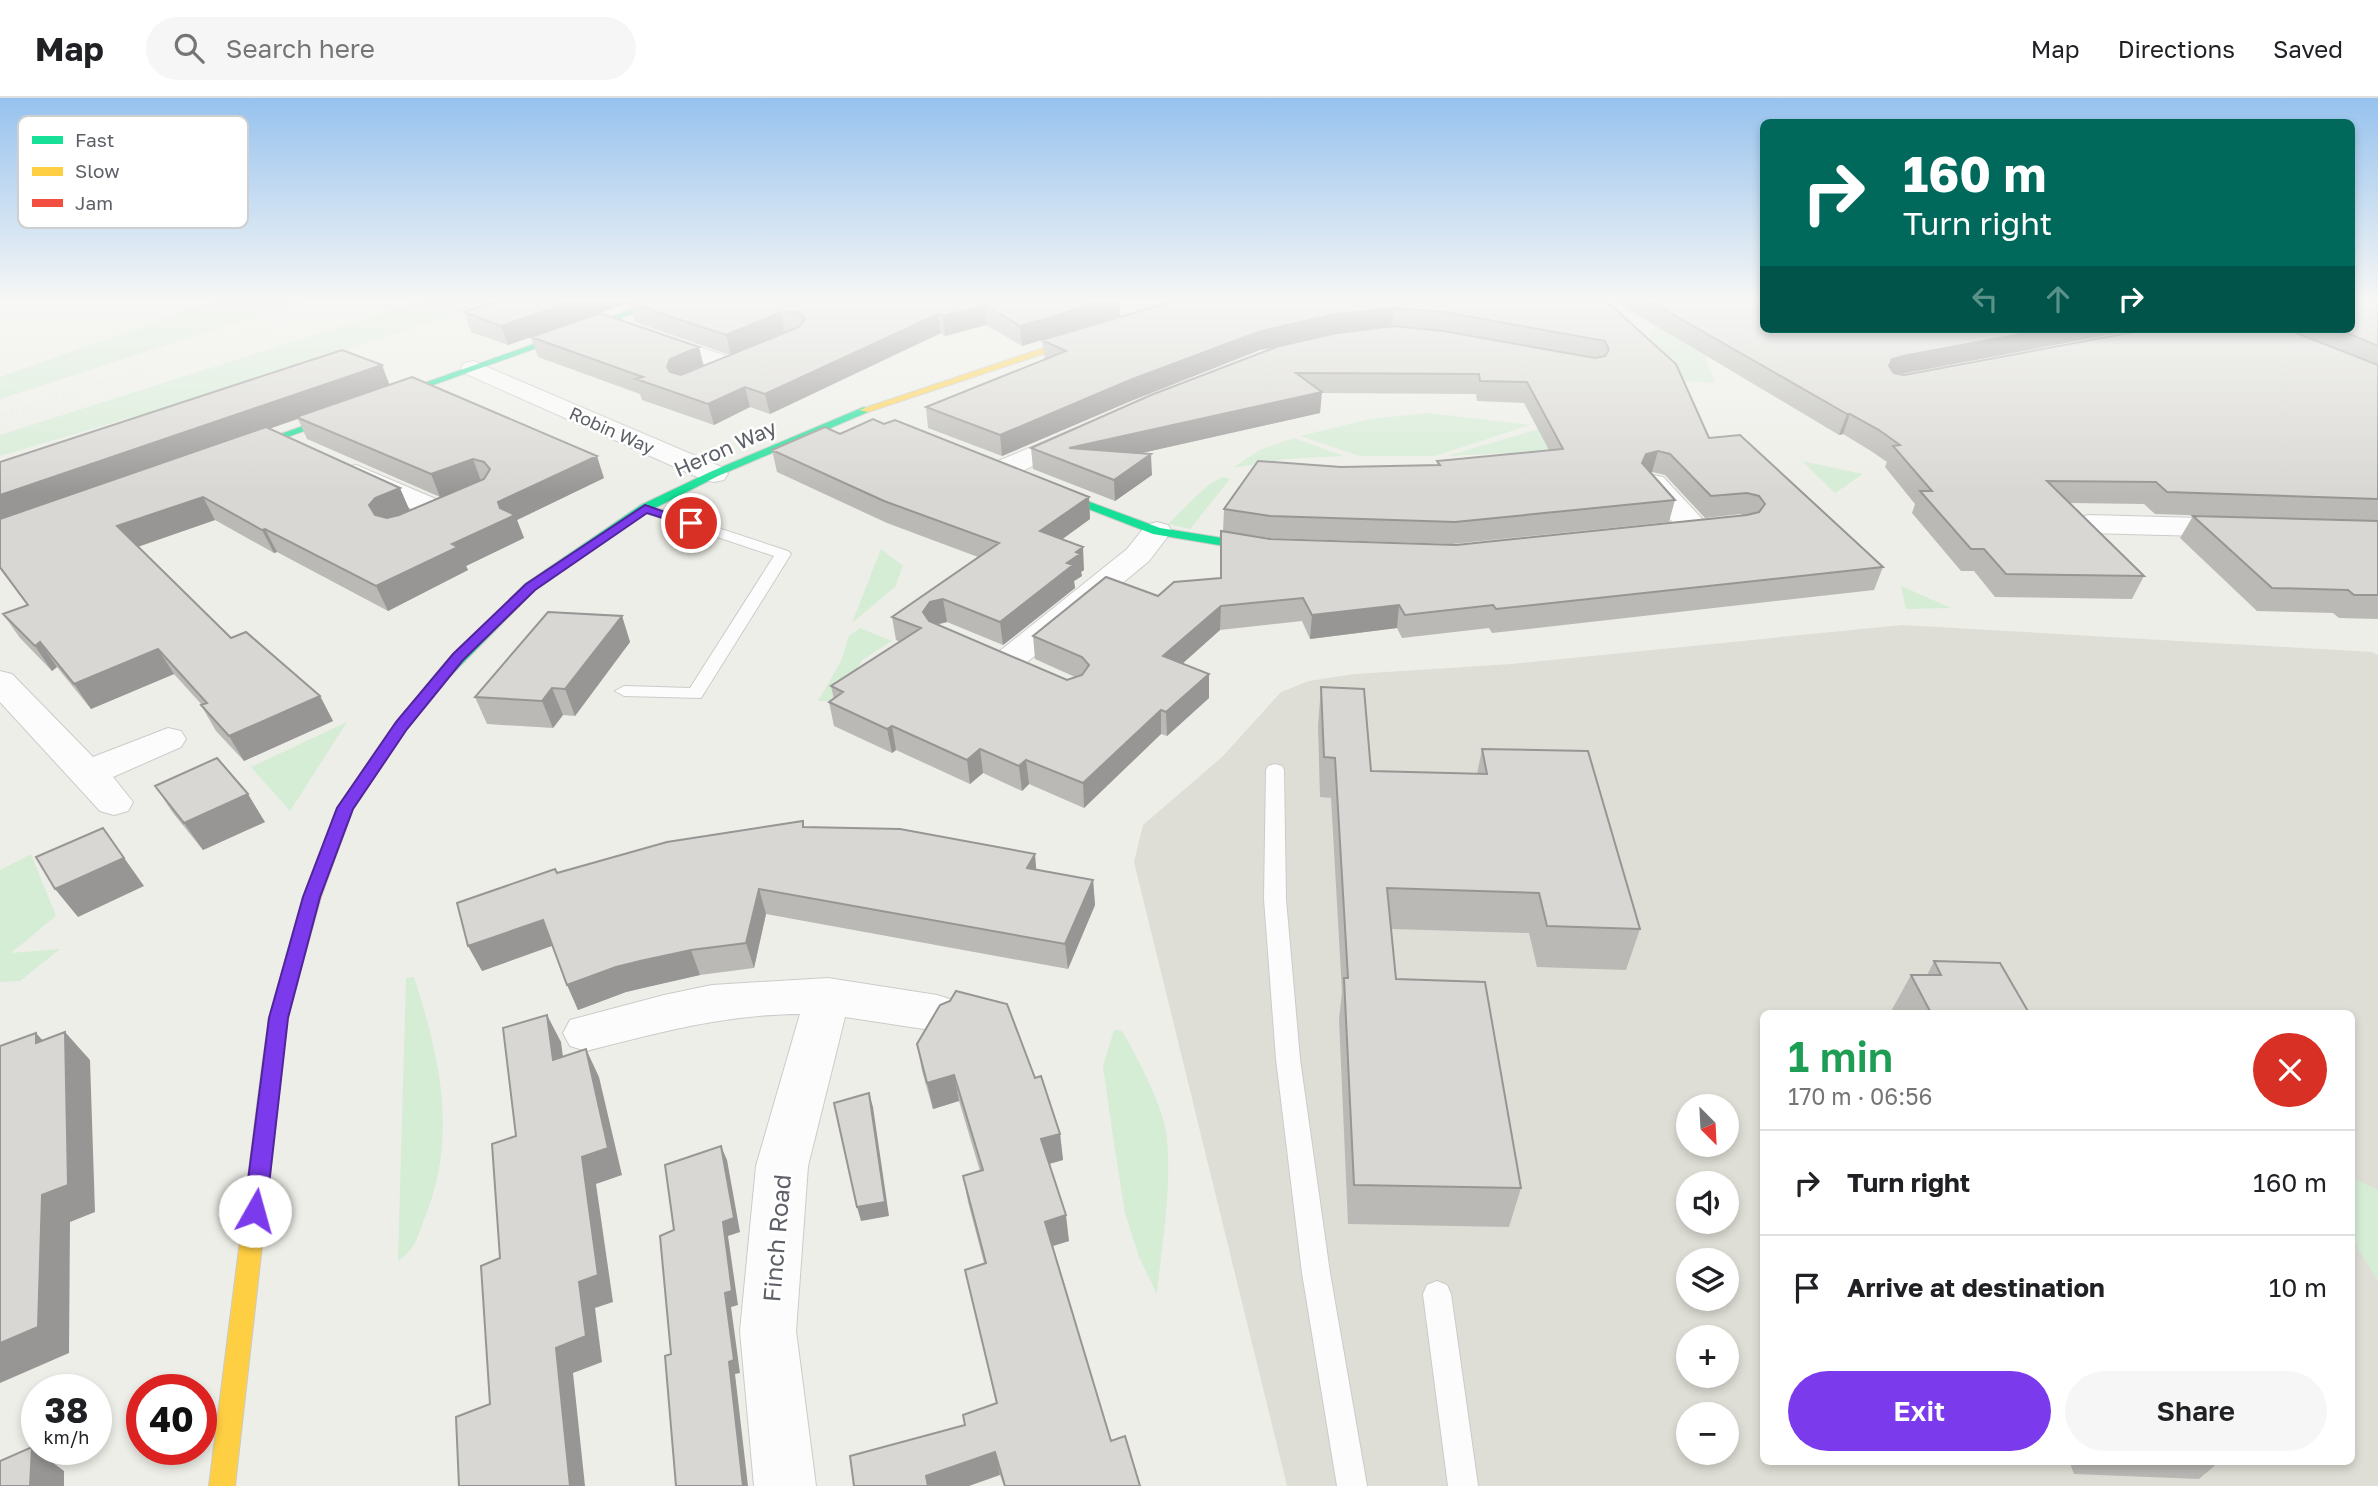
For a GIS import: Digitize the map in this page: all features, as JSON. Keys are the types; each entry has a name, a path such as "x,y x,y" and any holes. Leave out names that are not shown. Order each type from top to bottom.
{"street":[{"path":"215,460 485,364"},
{"path":"726,364 732,366"},
{"path":"698,381 737,364"},
{"name":"Heron Way","path":"222,1486 278,1018 312,897 345,808 401,725 458,657 530,587 645,509 714,474 858,412 1006,364"},
{"name":"Robin Way","path":"473,368 714,474"},
{"path":"858,412 886,423"},
{"path":"996,468 1103,425"},
{"path":"278,437 321,457 450,507 397,530"},
{"path":"996,468 1157,531 1269,550 1295,551"},
{"path":"1653,483 1695,531"},
{"path":"2088,524 2268,529"},
{"path":"1045,678 996,656 1138,555 1157,531"},
{"path":"0,681 15,720 88,774 114,802"},
{"path":"88,774 168,739"},
{"path":"586,1033 710,1003 828,996 937,1013"},
{"name":"Finch Road","path":"785,1486 768,1331 782,1166 828,996"}],"lane":[{"path":"624,691 695,694 783,554 645,509"},
{"path":"1275,770 1275,899 1287,1059 1316,1273 1352,1486"},
{"path":"1437,1294 1463,1486"}],"shaded area":[{"path":"1902,625 2372,652 2378,655 2378,1486 1287,1486 1134,862 1143,825 1222,757 1281,692 1309,681 1354,674 1511,664"}],"green space":[{"path":"37,364 108,364 0,399 0,377"},
{"path":"224,364 305,364 0,456 0,435"},
{"path":"1652,364 1708,364 1715,383 1682,381 1653,371"},
{"path":"1428,413 1530,425 1435,456 1360,456 1300,436 1370,419"},
{"path":"1549,426 1555,451 1447,456"},
{"path":"1294,438 1344,456 1287,459 1233,468 1259,450"},
{"path":"1802,461 1863,474 1835,493"},
{"path":"1222,477 1230,479 1190,529 1168,524 1208,485"},
{"path":"881,549 903,566 895,587 852,623"},
{"path":"1901,586 1951,608 1906,609"},
{"path":"860,628 892,641 862,660 843,701 818,701 841,661 849,636"},
{"path":"347,722 290,811 251,767"},
{"path":"31,854 56,916 11,953 60,949 20,981 0,982 0,870"},
{"path":"414,977 438,1067 443,1126 441,1156 425,1217 412,1247 398,1261 406,978"},
{"path":"1114,1030 1122,1031 1134,1053 1154,1094 1166,1131 1168,1192 1157,1294 1139,1257 1125,1213 1103,1066"},
{"path":"2355,1179 2378,1190 2378,1281 2355,1244"}],"building":[{"path":"300,364 382,365 0,495 0,462"},
{"path":"606,364 668,364 670,372 681,375 709,364 830,364 765,394 745,387 708,404 636,379 643,377"},
{"path":"1034,364 1173,364 1000,435 926,407"},
{"path":"1233,364 1676,364 1709,438 1740,435 1883,567 1496,609 1493,605 1405,615 1399,605 1312,615 1303,598 1221,606 1163,656 1209,674 1166,712 1161,710 1083,783 1026,760 1019,766 980,749 967,760 892,726 887,729 829,702 843,692 831,686 921,628 892,617 999,543 884,501 772,450 825,427 840,434 873,419 884,424 895,420 1089,497 1040,531 1083,547 1076,552 1080,554 1067,563 1073,565 1000,622 943,599 930,602 923,612 929,621 1067,680 1082,675 1089,665 1082,657 1033,636 1106,577 1158,596 1174,582 1221,578 1221,531 1270,539 1456,545 1747,515 1759,512 1765,504 1759,496 1747,493 1711,496 1670,454 1658,451 1646,454 1642,463 1675,500 1455,522 1270,516 1224,509 1258,461 1341,467 1440,465 1437,461 1563,449 1527,382 1480,381 1479,374 1296,373 1322,392 1069,448 1151,454 1114,480 1031,448 1151,395"},
{"path":"1759,364 1890,364 1894,373 1904,375 1964,364 2375,364 2378,365 2378,499 2167,492 2156,482 2047,481 2144,576 2006,574 1984,549 1971,549 1920,491 1932,491 1893,446 1900,445 1879,430"},
{"path":"412,377 597,456 498,502 500,508 515,515 452,544 458,547 376,586 265,529 262,530 203,497 117,526 231,638 246,632 320,696 229,736 201,705 207,703 158,649 74,684 40,642 35,646 3,614 28,605 0,567 0,519 266,427 400,488 375,498 369,505 375,515 387,518 484,479 490,469 484,462 473,459 431,474 296,417"},
{"path":"2193,516 2378,521 2378,595 2354,595 2348,590 2272,588"},
{"path":"548,612 622,616 565,689 552,688 542,701 475,697"},
{"path":"1321,687 1364,689 1371,771 1487,774 1482,749 1588,751 1640,929 1547,926 1539,893 1387,888 1396,979 1485,982 1521,1188 1354,1185 1344,978 1348,978 1335,758 1324,757"},
{"path":"217,758 248,794 184,823 155,786"},
{"path":"803,821 803,827 900,829 1035,854 1027,868 1093,880 1065,944 759,889 746,943 691,950 640,961 567,985 543,920 468,946 457,903 555,869 557,873 667,842"},
{"path":"103,828 124,858 55,889 36,857"},
{"path":"1934,961 2000,963 2027,1010 1929,1010 1911,975 1941,975"},
{"path":"956,991 1007,1004 1035,1078 1041,1076 1060,1134 1041,1139 1066,1215 1045,1222 1111,1441 1125,1436 1140,1486 1005,1486 995,1452 926,1476 928,1486 854,1486 850,1456 965,1425 963,1415 997,1403 965,1270 986,1263 963,1176 983,1170 954,1075 927,1083 917,1044 940,1005 950,1001"},
{"path":"547,1015 553,1060 586,1049 608,1148 582,1157 598,1275 579,1282 586,1336 556,1348 570,1486 459,1486 456,1417 490,1404 481,1266 500,1258 492,1144 516,1136 503,1028"},
{"path":"65,1032 68,1185 42,1195 38,1327 0,1343 0,1046 36,1033 36,1043"},
{"path":"869,1093 885,1202 857,1207 834,1103"},
{"path":"721,1146 734,1218 723,1222 732,1291 725,1293 734,1360 729,1362 743,1486 676,1486 665,1356 671,1354 660,1236 674,1230 665,1165"},
{"path":"21,1452 21,1465 31,1465 30,1486 0,1486 0,1461"}],"railway":[{"path":"0,417 161,364"}],"traffic: fast":[{"path":"233,453 486,364"},
{"path":"446,672 530,587 645,508 714,474 864,410"},
{"path":"1041,487 1157,531 1272,550"}],"traffic: slow":[{"path":"864,410 1004,364"},
{"path":"222,1486 272,1067"}],"traffic: jam":[{"path":"272,1067 278,1018 312,897 345,808 401,725 446,672"}],"route":[{"path":"255,1211 278,1018 312,897 345,808 401,725 458,657 530,587 645,509 691,523"}]}
